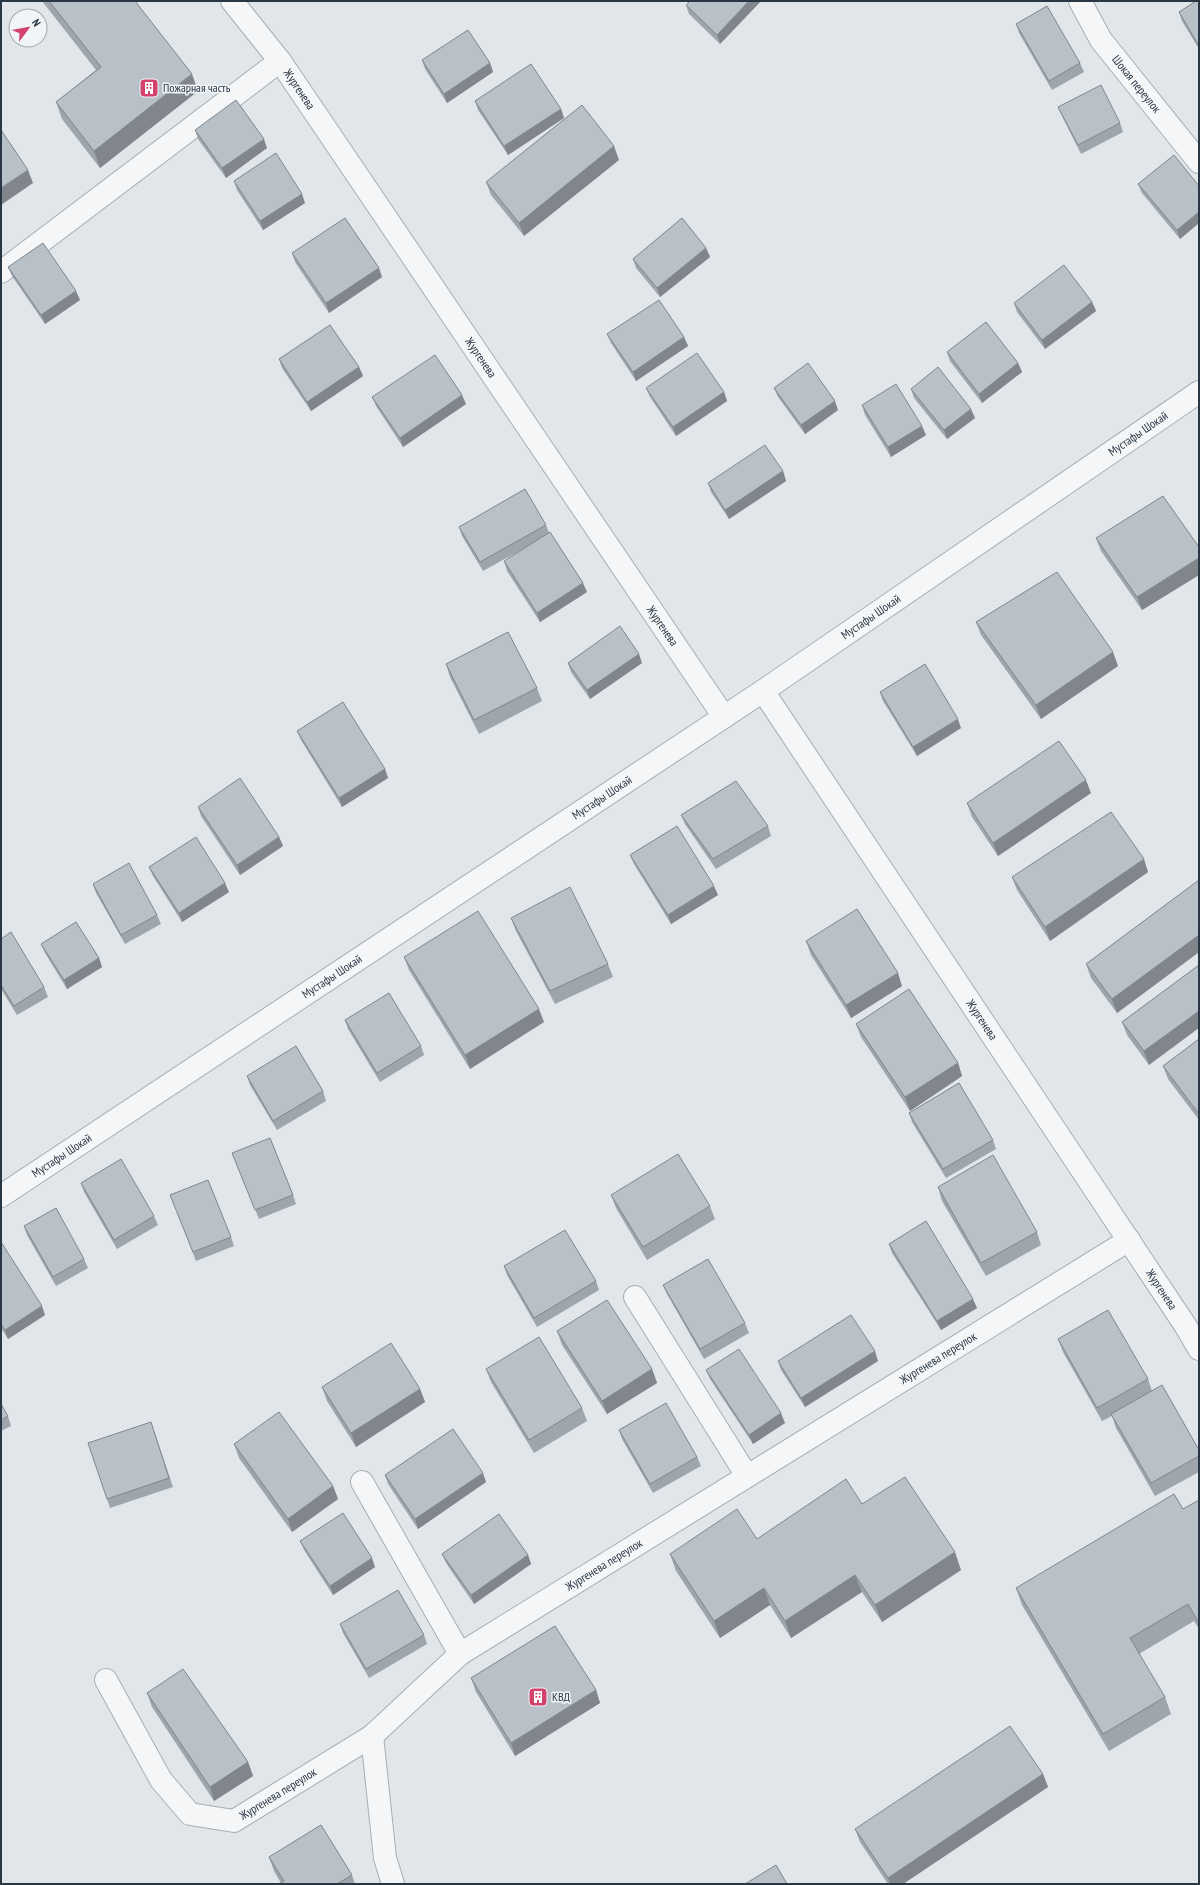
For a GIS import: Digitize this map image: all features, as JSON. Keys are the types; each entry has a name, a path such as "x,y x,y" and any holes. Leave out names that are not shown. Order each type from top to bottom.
{"street":[{"name":"Жургенева","path":"232,1 280,61 724,717"},
{"name":"Шокая переулок","path":"1080,1 1101,40 1199,162"},
{"path":"1,272 280,61"},
{"name":"Мустафы Шокай","path":"1,1196 763,691 1199,392"},
{"name":"Жургенева","path":"763,691 1185,1324 1199,1349"},
{"name":"Жургенева переулок","path":"106,1680 161,1780 190,1814 234,1821 372,1736 460,1654 1129,1240"},
{"path":"635,1297 747,1476"},
{"path":"362,1482 460,1654"},
{"path":"372,1736 384,1858 393,1884"}],"building":[{"name":"Пожарная часть","path":"49,1 135,1 192,74 94,151 56,102 101,67"},
{"path":"690,1 749,1 717,35 686,5"},
{"path":"1196,1 1199,1 1199,46 1179,12"},
{"path":"1047,6 1080,63 1049,81 1016,24"},
{"path":"468,30 490,63 444,94 422,60"},
{"path":"531,64 561,109 504,146 475,101"},
{"path":"1101,85 1120,123 1078,145 1058,107"},
{"path":"236,100 264,139 222,168 195,130"},
{"path":"582,105 614,146 519,223 486,182"},
{"path":"1,130 28,170 1,188"},
{"path":"276,153 302,194 260,221 234,181"},
{"path":"1174,155 1199,186 1199,212 1177,230 1138,184"},
{"path":"345,218 379,268 326,303 292,253"},
{"path":"682,218 706,248 657,288 633,259"},
{"path":"43,243 76,291 41,315 8,267"},
{"path":"1064,265 1092,302 1042,340 1014,303"},
{"path":"659,300 684,337 633,372 607,334"},
{"path":"986,322 1018,363 979,394 947,352"},
{"path":"330,325 359,367 307,402 279,359"},
{"path":"697,353 724,392 673,427 646,388"},
{"path":"435,355 462,395 400,438 372,397"},
{"path":"808,363 835,401 801,425 774,388"},
{"path":"938,367 971,409 944,430 911,389"},
{"path":"896,384 922,426 888,447 862,405"},
{"path":"765,445 783,471 725,510 708,483"},
{"path":"525,489 546,525 480,562 459,527"},
{"path":"1163,496 1199,547 1199,558 1137,597 1096,538"},
{"path":"550,532 583,583 537,613 504,561"},
{"path":"1057,572 1113,652 1036,705 976,622"},
{"path":"620,626 639,654 587,690 568,663"},
{"path":"508,632 537,688 474,720 446,664"},
{"path":"925,664 958,719 913,747 880,692"},
{"path":"343,702 385,769 339,798 297,731"},
{"path":"1059,741 1086,780 993,843 967,803"},
{"path":"240,778 279,837 237,865 198,807"},
{"path":"736,781 768,826 713,859 681,815"},
{"path":"1111,812 1144,859 1045,927 1012,877"},
{"path":"677,826 714,886 668,915 630,855"},
{"path":"196,837 225,883 179,913 149,867"},
{"path":"129,863 157,915 121,935 93,884"},
{"path":"1199,880 1199,935 1112,999 1086,964"},
{"path":"570,887 608,964 550,991 511,918"},
{"path":"857,909 898,973 846,1005 806,941"},
{"path":"478,911 539,1009 465,1055 404,957"},
{"path":"76,922 99,958 64,980 41,944"},
{"path":"11,932 44,987 14,1006 1,985 1,939"},
{"path":"1199,965 1199,1011 1144,1051 1122,1022"},
{"path":"909,989 958,1063 905,1097 856,1024"},
{"path":"389,993 421,1046 377,1073 345,1020"},
{"path":"1199,1039 1199,1114 1163,1066"},
{"path":"296,1046 323,1091 273,1121 247,1076"},
{"path":"959,1083 993,1140 943,1169 909,1113"},
{"path":"270,1138 293,1195 255,1210 232,1153"},
{"path":"678,1154 710,1206 643,1247 611,1195"},
{"path":"993,1155 1037,1232 981,1263 938,1187"},
{"path":"121,1159 154,1216 114,1240 81,1183"},
{"path":"208,1180 231,1237 193,1252 170,1195"},
{"path":"56,1208 84,1259 53,1277 24,1226"},
{"path":"926,1221 973,1299 937,1321 889,1244"},
{"path":"565,1230 596,1281 534,1318 504,1266"},
{"path":"1,1242 42,1306 5,1330 1,1324"},
{"path":"708,1259 745,1323 700,1349 663,1285"},
{"path":"607,1300 652,1369 602,1401 557,1331"},
{"path":"1108,1310 1148,1379 1097,1408 1058,1339"},
{"path":"851,1315 875,1351 801,1398 778,1361"},
{"path":"539,1337 582,1408 529,1440 486,1369"},
{"path":"391,1343 420,1389 351,1433 322,1387"},
{"path":"739,1349 781,1413 749,1435 706,1370"},
{"path":"1162,1385 1199,1450 1199,1456 1151,1483 1111,1414"},
{"path":"666,1403 697,1457 650,1484 619,1430"},
{"path":"1,1404 8,1416 1,1420"},
{"path":"279,1412 333,1486 288,1519 234,1444"},
{"path":"151,1422 169,1478 107,1499 88,1443"},
{"path":"453,1429 483,1473 415,1519 385,1475"},
{"path":"905,1477 955,1552 875,1605 855,1575 785,1621 764,1588 714,1621 670,1554 737,1509 757,1539 846,1479 862,1504"},
{"path":"1174,1494 1183,1509 1199,1500 1199,1623 1188,1604 1130,1638 1165,1697 1103,1734 1016,1588"},
{"path":"343,1513 372,1558 330,1586 300,1541"},
{"path":"499,1514 528,1555 471,1595 442,1554"},
{"path":"398,1590 424,1635 366,1669 340,1624"},
{"name":"КВД","path":"555,1626 596,1690 511,1743 471,1678"},
{"path":"183,1669 248,1762 210,1787 147,1693"},
{"path":"1010,1726 1043,1774 888,1878 855,1829"},
{"path":"321,1825 352,1875 337,1884 279,1884 284,1881 269,1857"},
{"path":"776,1865 787,1884 745,1884"}],"place":[{"name":"Пожарная часть","path":"149,88"},
{"name":"КВД","path":"538,1697"}]}
